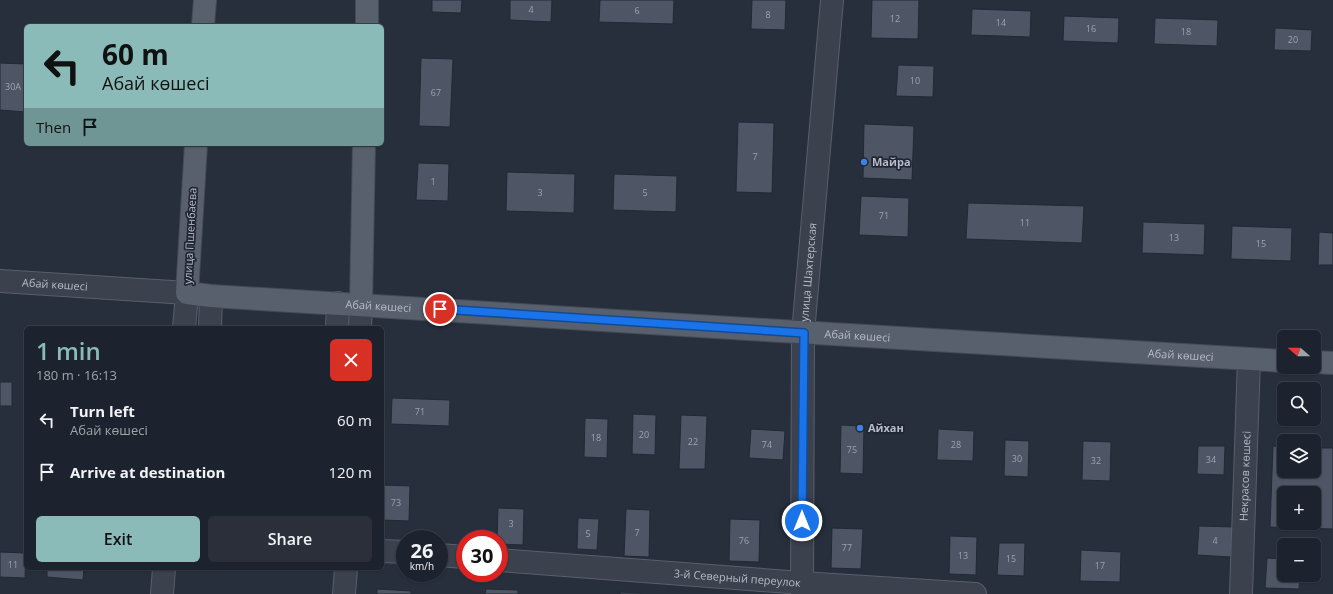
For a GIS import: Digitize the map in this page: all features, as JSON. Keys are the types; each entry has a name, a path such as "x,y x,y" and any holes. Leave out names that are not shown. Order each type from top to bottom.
{"main road":[{"path":"203,24 205,0"},
{"path":"367,0 367,24"},
{"name":"улица Пшенбаева","path":"187,293 196,146"},
{"path":"361,304 364,146"},
{"name":"Абай көшесі","path":"187,293 211,296 361,304 804,333 1277,361"},
{"path":"1321,362 1333,363"}],"street":[{"name":"улица Шахтерская","path":"802,589 804,333 832,0"},
{"name":"Абай көшесі","path":"0,281 187,293"},
{"name":"улица Пшенбаева","path":"184,326 187,293"},
{"path":"210,326 211,296"},
{"path":"337,326 338,303"},
{"path":"360,326 361,304"},
{"name":"Некрасов көшесі","path":"1241,594 1249,359"},
{"path":"384,551 396,552"},
{"name":"3-й Северный переулок","path":"508,561 802,589 975,594"},
{"path":"162,594 164,570"},
{"path":"344,594 346,570"}],"building":[{"path":"432,0 462,0 461,13 432,12"},
{"path":"510,0 552,0 551,22 510,20"},
{"path":"600,0 674,0 673,24 599,22"},
{"path":"752,0 786,0 785,30 751,29"},
{"path":"872,0 919,0 918,39 871,38"},
{"path":"972,9 1031,11 1030,37 971,35"},
{"path":"1064,16 1119,18 1118,43 1063,41"},
{"path":"1155,18 1218,20 1217,46 1154,44"},
{"path":"1275,28 1312,30 1311,51 1274,50"},
{"path":"421,58 453,59 450,127 419,126"},
{"path":"0,63 24,64 24,112 0,110"},
{"path":"898,65 934,66 933,97 896,96"},
{"path":"738,122 774,123 772,193 736,192"},
{"path":"864,124 914,126 912,180 863,178"},
{"path":"418,163 449,164 448,201 416,200"},
{"path":"507,172 575,174 574,213 506,211"},
{"path":"614,174 677,176 676,212 613,210"},
{"path":"861,196 909,198 908,237 859,235"},
{"path":"968,203 1084,206 1082,243 966,239"},
{"path":"1143,222 1205,224 1204,255 1142,253"},
{"path":"1232,226 1292,228 1291,261 1231,259"},
{"path":"1319,232 1333,233 1333,265 1318,265"},
{"path":"0,382 12,382 12,406 0,406"},
{"path":"392,398 450,400 449,426 391,424"},
{"path":"633,414 656,415 655,455 632,454"},
{"path":"681,415 707,416 705,469 679,469"},
{"path":"585,418 608,419 607,458 584,457"},
{"path":"841,425 864,426 863,474 840,473"},
{"path":"751,429 785,431 783,460 749,458"},
{"path":"938,429 974,431 973,461 937,460"},
{"path":"1005,440 1029,441 1028,477 1004,476"},
{"path":"1083,441 1111,442 1110,481 1082,480"},
{"path":"1198,446 1225,446 1224,475 1197,474"},
{"path":"1273,446 1277,446 1277,478 1321,478 1321,448 1333,448 1333,529 1321,529 1321,486 1277,486 1277,527 1270,527"},
{"path":"384,485 410,486 409,521 384,520"},
{"path":"498,508 524,509 523,545 508,544 508,530 497,530"},
{"path":"626,509 650,510 649,557 624,556"},
{"path":"578,518 599,519 597,550 577,549"},
{"path":"730,519 760,520 759,562 729,561"},
{"path":"1199,526 1233,527 1231,557 1197,555"},
{"path":"832,528 863,529 861,569 831,568"},
{"path":"950,536 977,537 976,575 949,574"},
{"path":"999,543 1025,543 1024,576 997,575"},
{"path":"1081,550 1121,552 1120,582 1080,581"},
{"path":"0,552 24,553 25,578 0,577"},
{"path":"1267,558 1277,559 1277,582 1300,582 1299,589 1265,588"},
{"path":"47,570 84,570 83,580 47,577"},
{"path":"377,589 411,591 411,594 377,594"},
{"path":"486,589 518,590 518,594 485,594"},
{"path":"620,592 641,593 641,594 620,594"}],"place":[{"name":"Майра","path":"864,162"},
{"name":"Айхан","path":"860,428"}],"route":[{"path":"440,309 804,333 802,521"}]}
